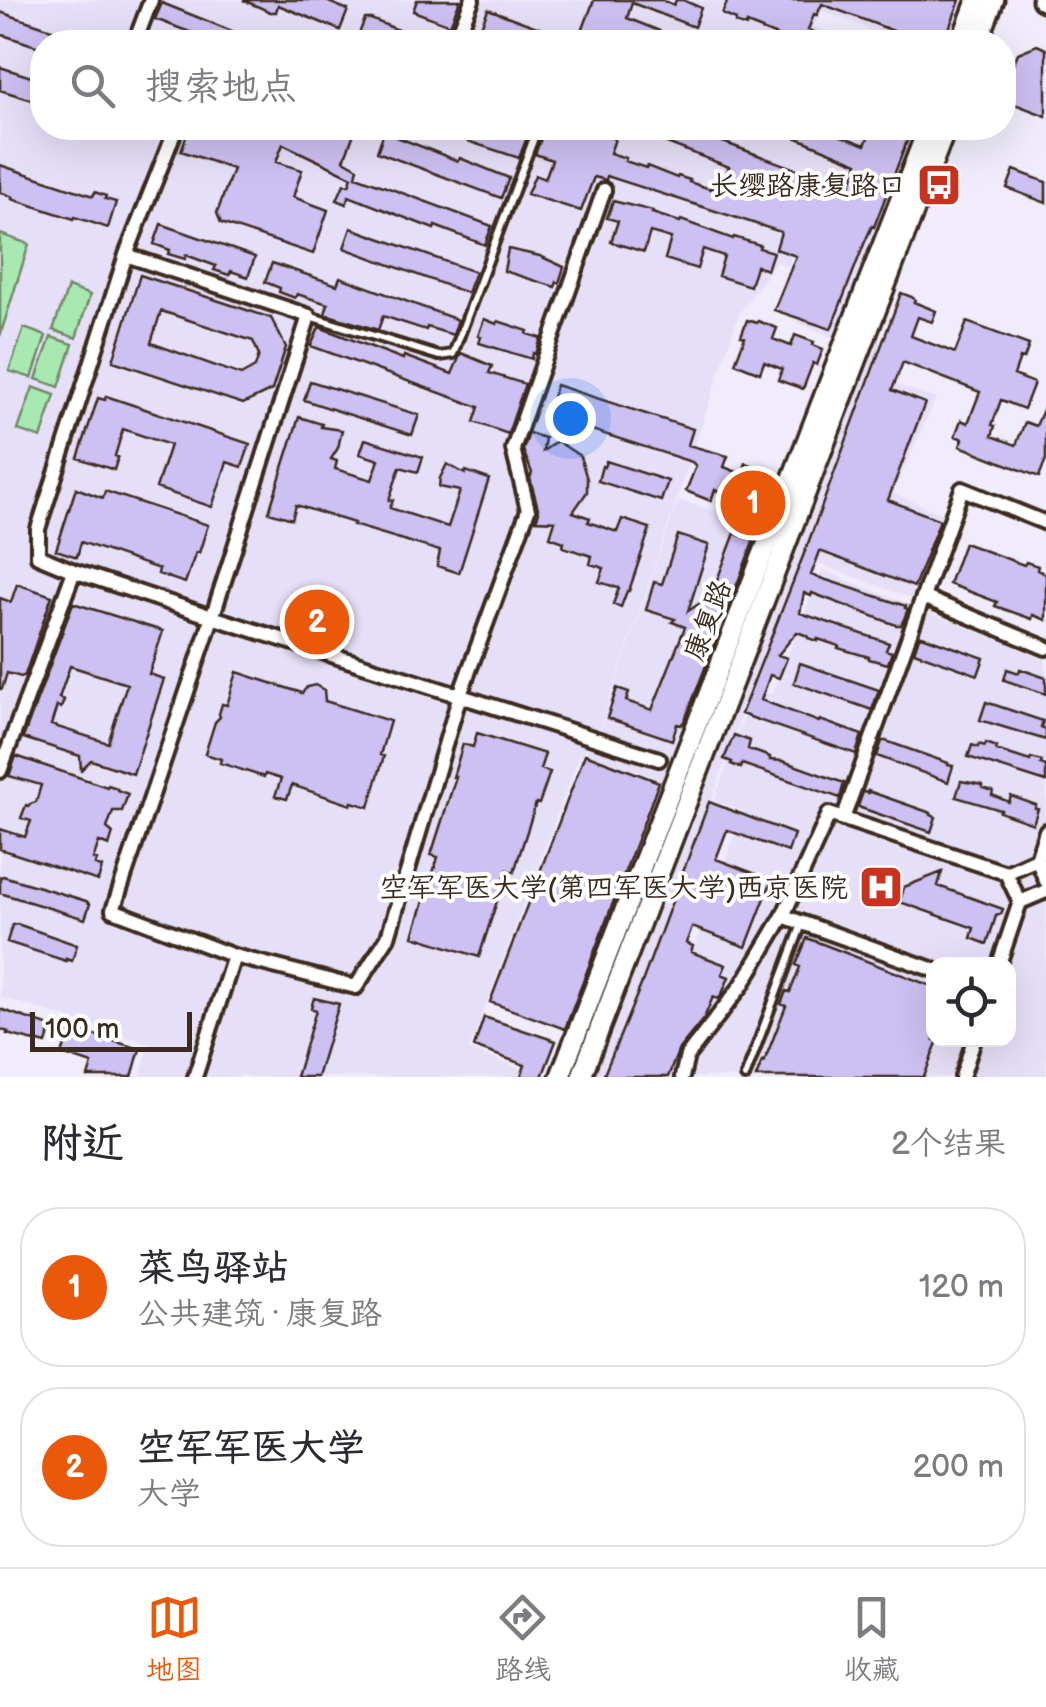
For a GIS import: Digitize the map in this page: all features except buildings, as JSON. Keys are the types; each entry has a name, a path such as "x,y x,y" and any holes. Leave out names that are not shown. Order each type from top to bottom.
{"main road":[{"path":"966,30 978,0"},
{"path":"983,30 994,0"},
{"name":"康复路","path":"560,1077 923,140"},
{"name":"康复路","path":"582,1077 941,140"}],"street":[{"path":"139,30 151,0"},
{"path":"460,30 472,0"},
{"path":"171,140 126,255 38,530 38,556 212,617 660,760"},
{"path":"126,255 310,316 113,910 234,956 356,986 388,936 460,695 528,510 513,449 604,190"},
{"path":"843,819 962,489 1046,523"},
{"path":"0,771 74,570"},
{"path":"923,597 1046,648"},
{"path":"682,1077 687,1056 742,985 783,916 829,814 1006,873 1036,858 1046,831"},
{"path":"1036,858 1046,881"},
{"path":"1001,957 1020,902 1006,873"},
{"path":"1020,902 1046,891"},
{"path":"783,916 926,967"},
{"path":"195,1077 234,956"},
{"path":"962,1077 972,1047"}],"lane":[{"path":"310,316 438,356 453,354 533,140"},
{"path":"745,1077 802,923"}],"shaded area":[{"path":"0,0 964,1 953,30 871,30 823,11 813,26 824,30 30,30 30,140 910,140 857,277 896,385 936,399 893,493 947,516 915,600 820,564 766,691 751,686 697,844 639,1077 547,1077 565,1029 490,1002 585,754 602,724 678,500 765,526 835,338 798,323 840,209 816,200 788,266 776,262 739,314 601,725 576,764 469,1050 522,1069 519,1077 140,1077 150,1044 0,997"},
{"name":"空军军医大学(第四军医大学)西京医院","path":"822,570 1046,659 1046,1077 648,1077 743,811 714,801 754,689 772,694"}],"green space":[{"path":"0,234 29,244 0,336"},
{"path":"68,287 90,295 76,338 53,330"},
{"path":"24,328 46,336 32,378 9,371"},
{"path":"51,337 73,344 59,387 36,379"},
{"path":"33,387 55,395 41,438 18,430"}],"place":[{"name":"长缨路康复路口","path":"939,185"},
{"name":"菜鸟驿站","path":"753,503"},
{"name":"空军军医大学","path":"317,622"},
{"name":"空军军医大学(第四军医大学)西京医院","path":"881,887"}]}
